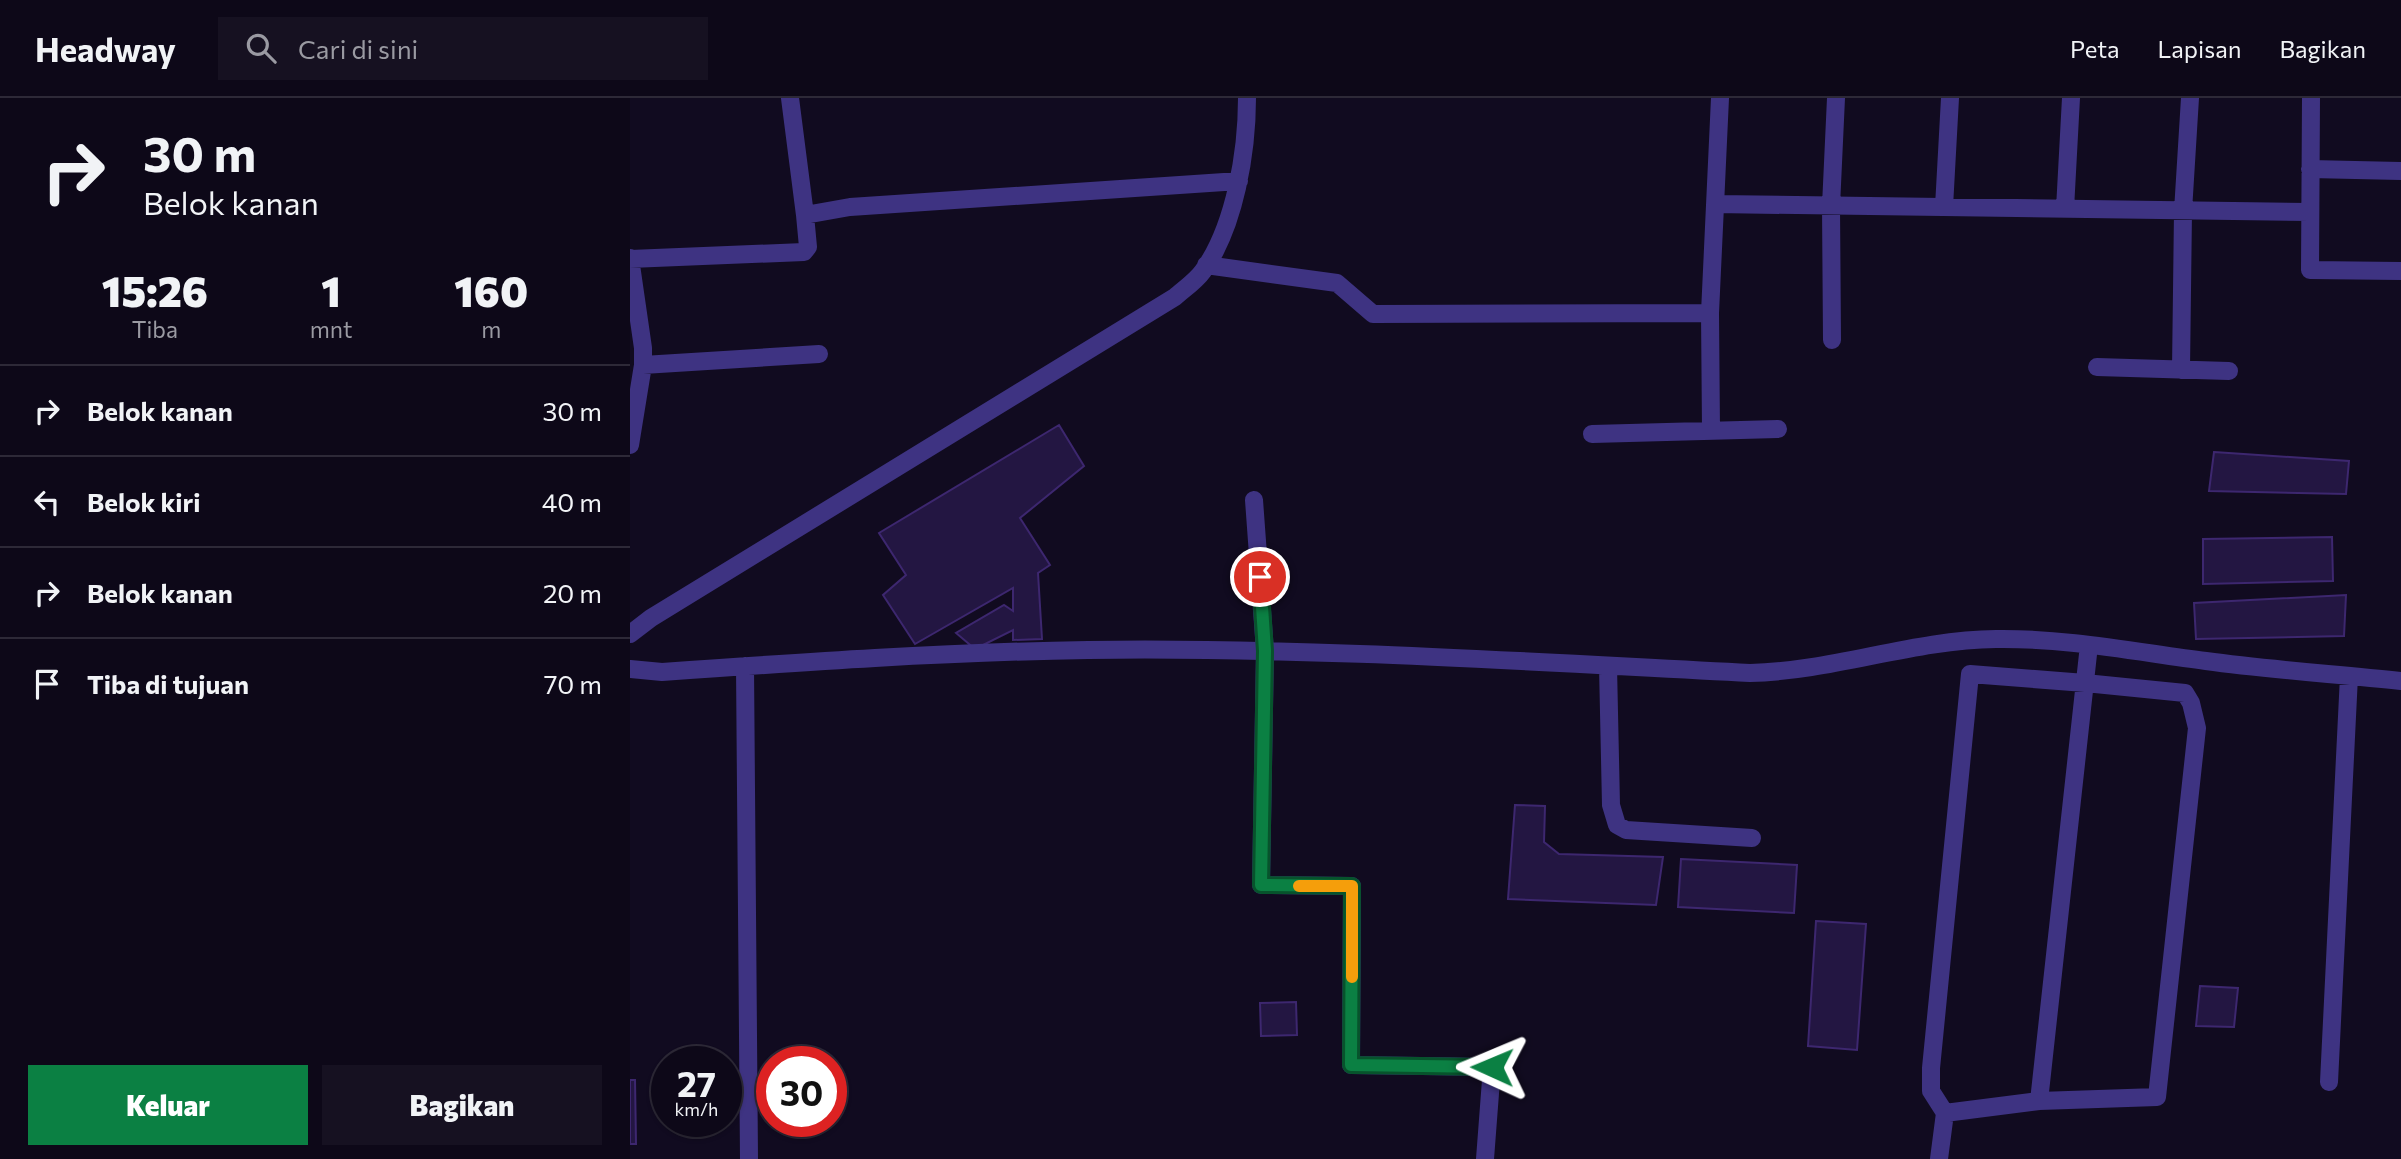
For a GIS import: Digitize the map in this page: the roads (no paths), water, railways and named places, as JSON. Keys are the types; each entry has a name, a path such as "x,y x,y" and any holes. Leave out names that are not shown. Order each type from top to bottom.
{"street":[{"path":"630,445 643,365 643,348 630,258 804,252 808,247 790,98"},
{"path":"630,634 651,618 1175,298 1203,271 1222,234 1239,181 1247,98"},
{"path":"1711,431 1710,313 1720,98"},
{"path":"1832,340 1831,206 1836,98"},
{"path":"1944,207 1951,98"},
{"path":"2065,209 2071,98"},
{"path":"2181,370 2183,211 2190,98"},
{"path":"2311,98 2310,270 2401,271"},
{"path":"2310,169 2401,171"},
{"path":"804,215 850,207 1239,181"},
{"path":"1715,204 2309,212"},
{"path":"1206,265 1338,283 1373,314 1710,313"},
{"path":"643,365 819,354"},
{"path":"2096,368 2229,370"},
{"path":"1592,434 1778,429"},
{"path":"1254,500 1265,651 1261,885 1352,886 1351,1065 1492,1067 1485,1159"},
{"path":"630,669 662,671 1088,650 1265,651 1750,673 1788,672 1929,644 1995,639 2089,645 2209,662 2401,681"},
{"path":"2039,1101 2089,645"},
{"path":"745,666 748,1159"},
{"path":"1608,666 1611,805 1617,825 1626,830 1752,838"},
{"path":"1939,1159 1945,1113 1931,1091 1931,1068 1970,674 2085,682 2185,693 2196,717 2196,742 2157,1097 2039,1101 1945,1113"},
{"path":"2329,1082 2349,676"}]}
